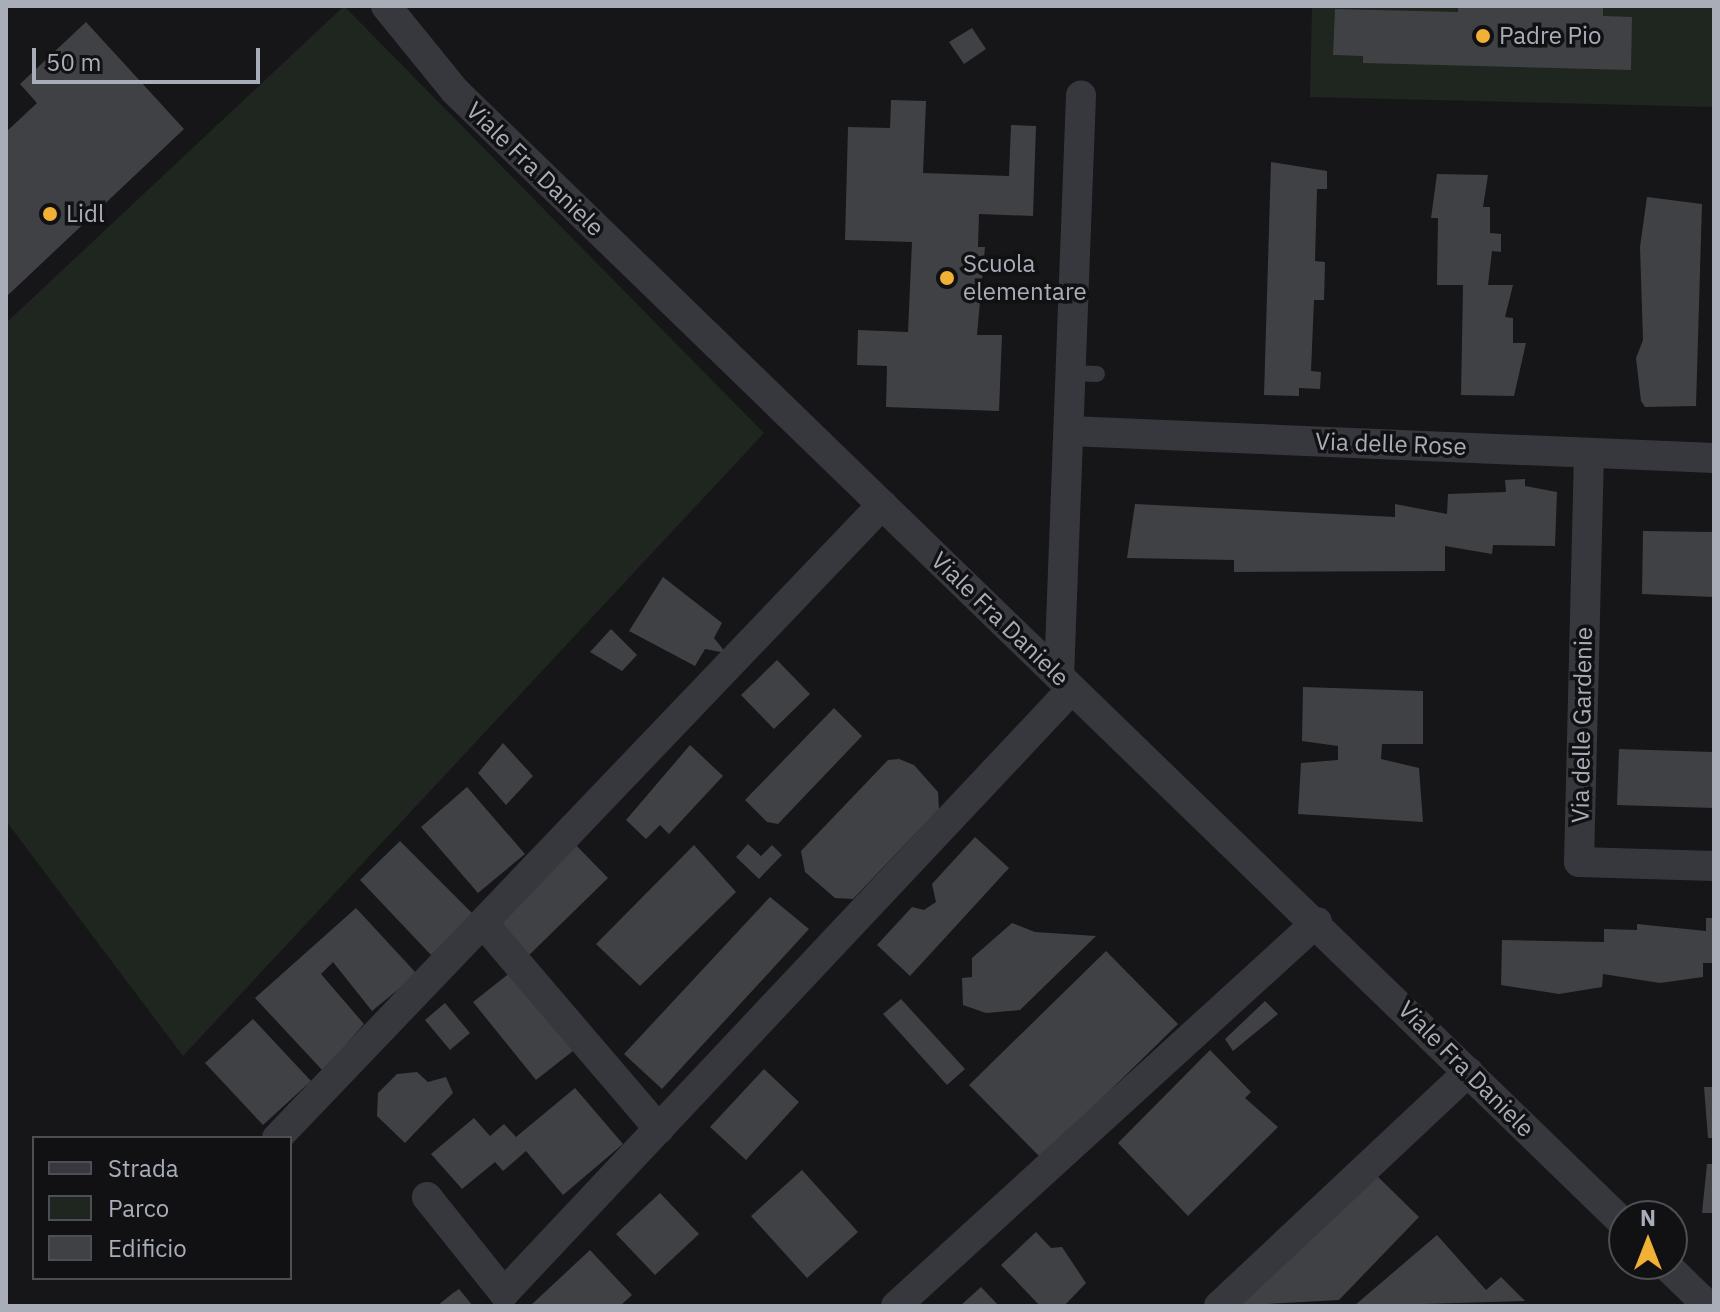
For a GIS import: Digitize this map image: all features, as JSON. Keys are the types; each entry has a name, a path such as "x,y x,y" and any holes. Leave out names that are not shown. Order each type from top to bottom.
{"street":[{"name":"Viale Fra Daniele","path":"386,6 455,91 1056,674 1317,922 1608,1208"},
{"path":"427,1197 504,1293 659,1129 1056,674 1069,431 1084,373 1081,95"},
{"name":"Via delle Rose","path":"1069,431 1714,458"},
{"name":"Via delle Gardenie","path":"1589,453 1579,862 1714,866"},
{"path":"279,1136 882,505"},
{"path":"1008,627 1061,621"},
{"path":"896,1306 1317,922"},
{"path":"483,923 659,1129"},
{"path":"1219,1306 1468,1072"},
{"path":"1681,1280 1708,1306"}],"green space":[{"path":"344,6 764,433 183,1056 6,821 6,323"},
{"path":"1312,6 1714,6 1714,107 1310,97"}],"building":[{"name":"Padre Pio","path":"1458,6 1603,6 1603,16 1632,17 1631,70 1363,63 1363,56 1333,55 1335,9 1458,12"},
{"name":"Lidl","path":"86,22 184,129 6,297 6,132 37,103 20,84"},
{"path":"972,28 986,49 964,64 949,42"},
{"name":"Scuola elementare","path":"891,100 926,101 923,173 1009,176 1011,125 1036,126 1033,216 979,214 978,247 985,247 977,335 1002,335 999,411 886,407 887,366 857,365 858,330 908,332 912,242 845,240 848,127 890,128"},
{"path":"1271,162 1327,171 1327,189 1317,189 1315,261 1325,262 1324,300 1314,300 1311,371 1321,372 1320,389 1299,388 1299,396 1264,395"},
{"path":"1437,174 1488,175 1483,207 1490,207 1490,233 1501,234 1501,252 1492,251 1488,285 1513,285 1505,317 1513,318 1513,343 1526,343 1514,396 1461,395 1463,285 1437,285 1438,218 1431,218"},
{"path":"1647,197 1702,204 1696,406 1645,407 1641,401 1636,358 1643,340 1640,247"},
{"path":"1525,479 1525,486 1557,492 1555,546 1493,545 1492,554 1445,546 1445,571 1234,572 1234,560 1127,558 1135,504 1395,517 1395,504 1447,514 1448,494 1506,492 1505,480"},
{"path":"1643,531 1714,532 1714,597 1642,594"},
{"path":"663,577 722,623 714,638 726,653 705,649 695,666 629,631"},
{"path":"611,629 637,655 622,671 590,652"},
{"path":"777,660 810,694 774,729 741,695"},
{"path":"1303,687 1423,691 1423,744 1382,744 1381,759 1419,768 1423,822 1298,814 1301,763 1338,760 1338,746 1302,741"},
{"path":"834,708 862,736 778,824 767,822 745,800"},
{"path":"503,743 533,776 506,805 478,773"},
{"path":"690,745 723,776 669,834 660,825 646,839 626,820"},
{"path":"1619,749 1714,752 1714,808 1617,805"},
{"path":"899,759 914,765 938,792 939,809 853,899 835,898 805,872 801,851 888,760"},
{"path":"467,787 525,854 478,893 421,827"},
{"path":"975,837 1009,868 910,976 877,945 912,907 924,910 936,902 932,884"},
{"path":"571,840 608,878 524,960 487,922"},
{"path":"400,841 473,914 431,955 360,880"},
{"path":"748,844 761,856 772,845 782,855 759,879 736,857"},
{"path":"694,845 736,892 640,986 596,944"},
{"path":"770,897 809,929 662,1089 624,1054"},
{"path":"356,908 417,974 372,1011 333,962 321,974 364,1024 323,1071 255,998"},
{"path":"1706,918 1714,918 1714,963 1703,963 1703,977 1660,983 1603,974 1602,987 1559,994 1501,985 1502,940 1604,942 1604,929 1637,930 1637,924 1706,931"},
{"path":"1012,923 1035,932 1096,936 1020,1010 986,1013 963,1005 962,978 972,977 972,958"},
{"path":"1106,951 1178,1024 1041,1158 969,1085"},
{"path":"511,972 573,1051 536,1080 473,1002"},
{"path":"901,999 965,1069 947,1085 883,1014"},
{"path":"1265,1001 1278,1014 1233,1051 1225,1039"},
{"path":"445,1003 470,1033 450,1050 425,1020"},
{"path":"253,1019 311,1081 263,1125 205,1063"},
{"path":"1210,1050 1251,1092 1245,1098 1278,1127 1188,1216 1118,1143"},
{"path":"764,1069 799,1102 746,1160 710,1127"},
{"path":"417,1072 428,1082 446,1077 453,1093 405,1143 377,1116 378,1093 397,1074"},
{"path":"1704,1087 1714,1087 1714,1138 1708,1138"},
{"path":"575,1088 623,1144 563,1195 526,1151 503,1171 495,1162 462,1189 431,1154 474,1118 490,1136 504,1124 516,1137"},
{"path":"1707,1164 1714,1164 1714,1213 1702,1213"},
{"path":"802,1170 858,1232 807,1278 751,1216"},
{"path":"1373,1172 1419,1217 1339,1300 1229,1306"},
{"path":"660,1193 699,1234 655,1275 616,1234"},
{"path":"1036,1232 1051,1248 1062,1247 1086,1283 1064,1306 1040,1306 1001,1265"},
{"path":"1437,1235 1486,1290 1501,1277 1525,1301 1354,1306"},
{"path":"590,1250 632,1295 620,1306 530,1306"},
{"path":"981,1287 999,1306 960,1306"},
{"path":"459,1289 473,1306 437,1306 453,1293"}],"place":[{"name":"Padre Pio","path":"1483,36"},
{"name":"Lidl","path":"50,214"},
{"name":"Scuola elementare","path":"947,278"}]}
